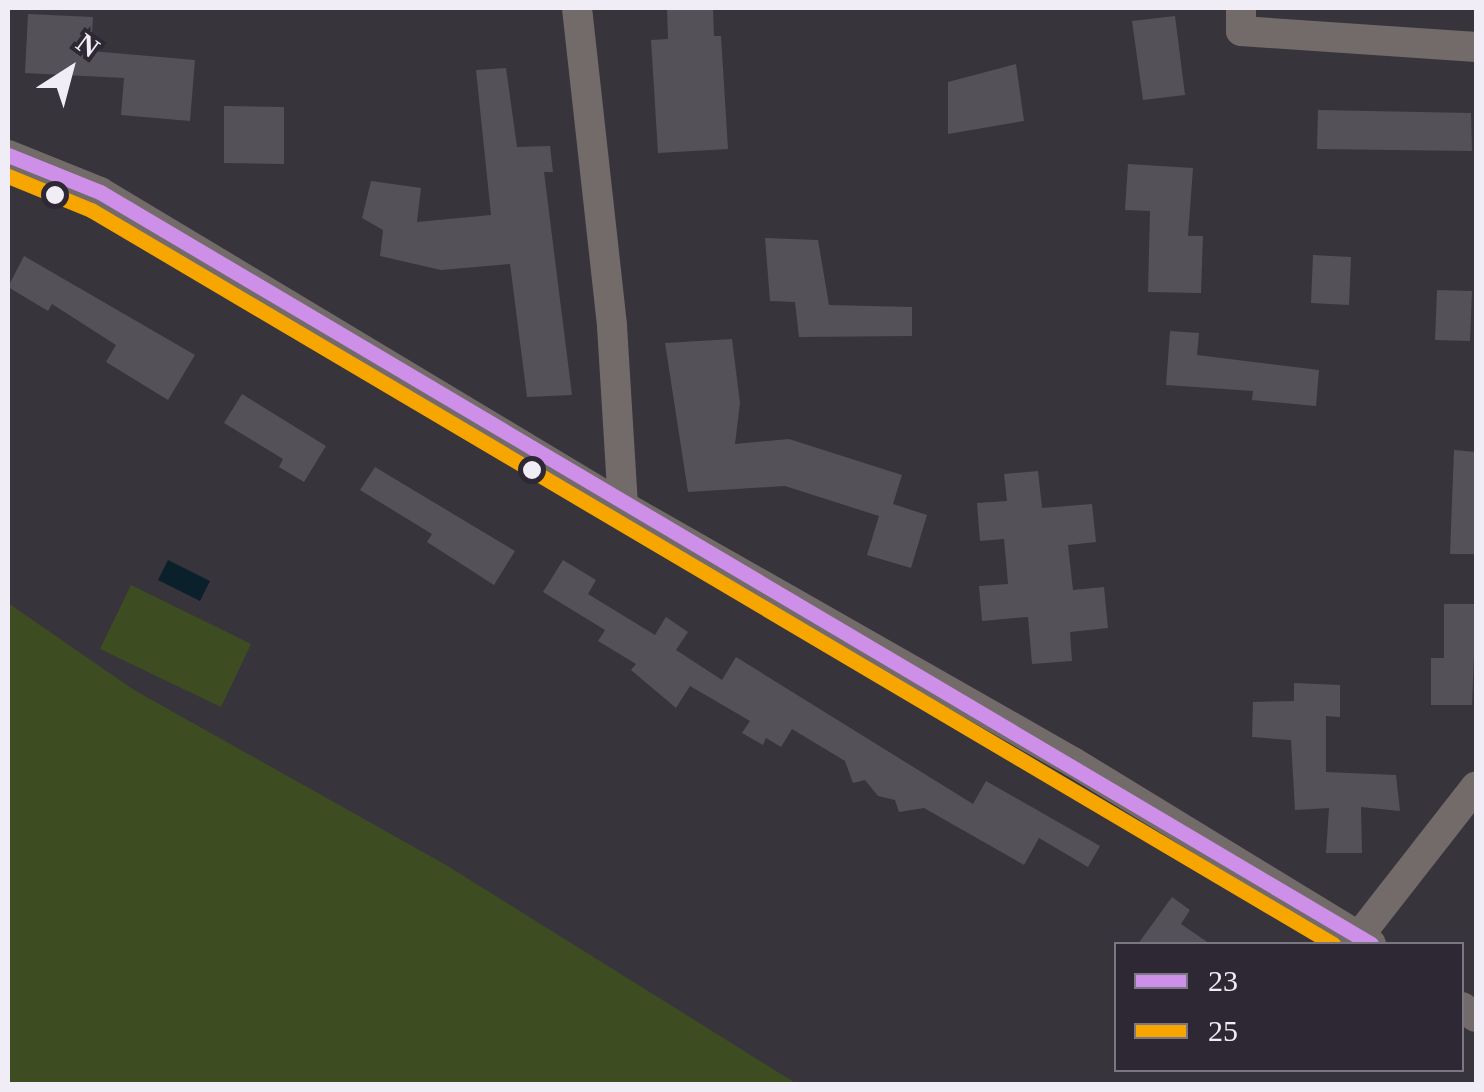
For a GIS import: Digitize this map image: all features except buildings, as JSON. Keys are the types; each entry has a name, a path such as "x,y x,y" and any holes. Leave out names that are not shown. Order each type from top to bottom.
{"street":[{"path":"577,8 612,326 623,506"},
{"path":"1241,8 1241,31 1476,47"},
{"path":"8,155 100,192 623,506 1074,762 1364,940 1476,786"}],"green space":[{"path":"131,585 251,644 221,707 100,649"},
{"path":"8,603 134,690 446,865 797,1084 8,1084"}],"water":[{"path":"168,560 210,581 200,601 158,580"}],"transit line":[{"name":"23","path":"8,155 100,192 1368,942"},
{"name":"25","path":"8,176 91,210 1330,942"}]}
